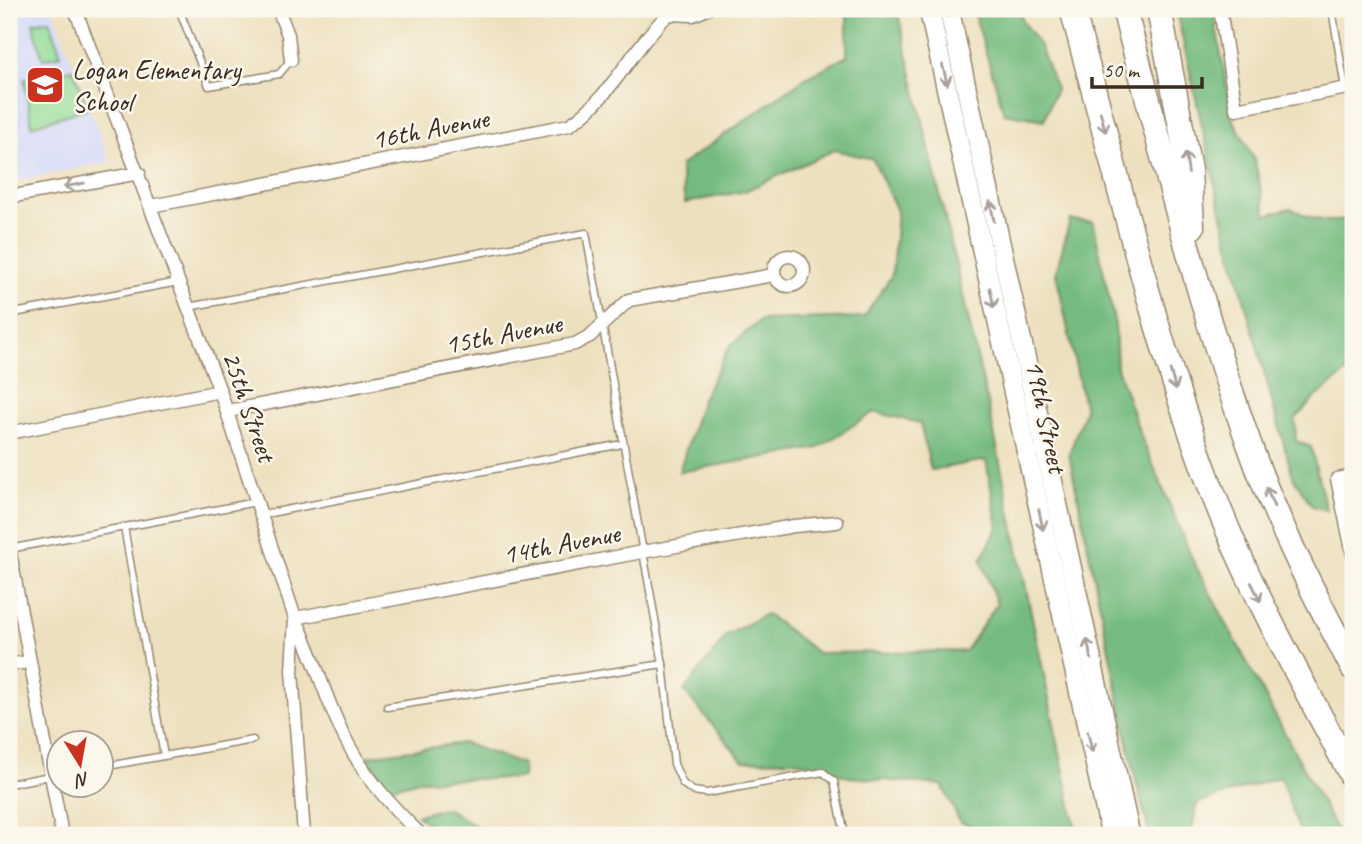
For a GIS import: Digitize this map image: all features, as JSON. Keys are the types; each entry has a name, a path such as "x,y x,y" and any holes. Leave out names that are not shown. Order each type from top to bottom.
{"highway":[{"path":"1072,9 1175,386 1211,488 1267,614 1353,778"},
{"path":"1124,9 1195,280 1253,454 1280,523 1353,668"},
{"path":"1160,9 1189,170 1195,280"}],"main road":[{"name":"19th Street","path":"929,9 1111,835"},
{"name":"19th Street","path":"949,9 1130,835"}],"street":[{"name":"25th Street","path":"75,9 228,411 295,618 293,684 304,835"},
{"path":"278,9 288,35 291,60"},
{"name":"16th Avenue","path":"151,206 569,125 587,112 669,11 693,15 707,9"},
{"path":"1220,9 1236,109 1349,88"},
{"path":"9,197 139,173"},
{"name":"15th Avenue","path":"228,411 575,344 584,341 629,300 774,275"},
{"path":"9,433 220,391"},
{"path":"1353,476 1337,479 1353,555"},
{"name":"14th Avenue","path":"295,618 642,552 794,526 837,522"},
{"path":"9,549 28,662 46,737"},
{"path":"295,618 314,655 344,737 357,760 395,810 421,835"},
{"path":"9,665 28,662"},
{"path":"58,798 62,835"}],"lane":[{"path":"179,9 209,86 279,74 291,60"},
{"path":"1332,9 1349,88"},
{"path":"188,307 586,233 663,664 674,764 683,784 692,791 707,793 823,772 834,781 845,835"},
{"path":"9,314 178,282"},
{"path":"260,515 622,444"},
{"path":"9,549 256,502"},
{"path":"124,527 164,756"},
{"path":"387,707 663,664"},
{"path":"116,765 253,740"},
{"path":"9,784 46,777"}],"shaded area":[{"name":"Logan Elementary School","path":"9,9 52,9 110,162 9,182"}],"green space":[{"path":"847,9 897,9 989,409 1077,835 997,835 960,822 942,785 849,777 795,760 743,761 684,691 727,635 766,614 818,653 965,651 997,604 981,560 998,527 986,460 931,470 920,423 874,412 818,448 679,472 702,399 730,346 761,320 864,317 892,275 897,211 873,159 834,150 745,191 685,203 680,166 802,80 847,56"},
{"path":"973,9 1019,9 1023,22 1040,46 1056,89 1044,120 1004,113"},
{"path":"1176,9 1213,9 1232,117 1255,161 1266,215 1290,208 1313,218 1338,221 1353,214 1353,367 1316,397 1295,419 1296,441 1311,447 1326,510 1312,506 1293,477 1226,233"},
{"path":"50,20 61,55 43,59 33,23"},
{"path":"73,69 88,108 32,126 24,79"},
{"path":"1070,220 1093,222 1115,325 1117,368 1142,439 1193,561 1339,835 1301,835 1280,777 1197,803 1191,835 1150,835 1134,773 1069,454 1085,410 1056,273"},
{"path":"463,743 522,764 523,778 419,780 389,788 367,756"},
{"path":"445,808 491,835 439,835 417,815"}],"place":[{"name":"Logan Elementary School","path":"45,85"}]}
